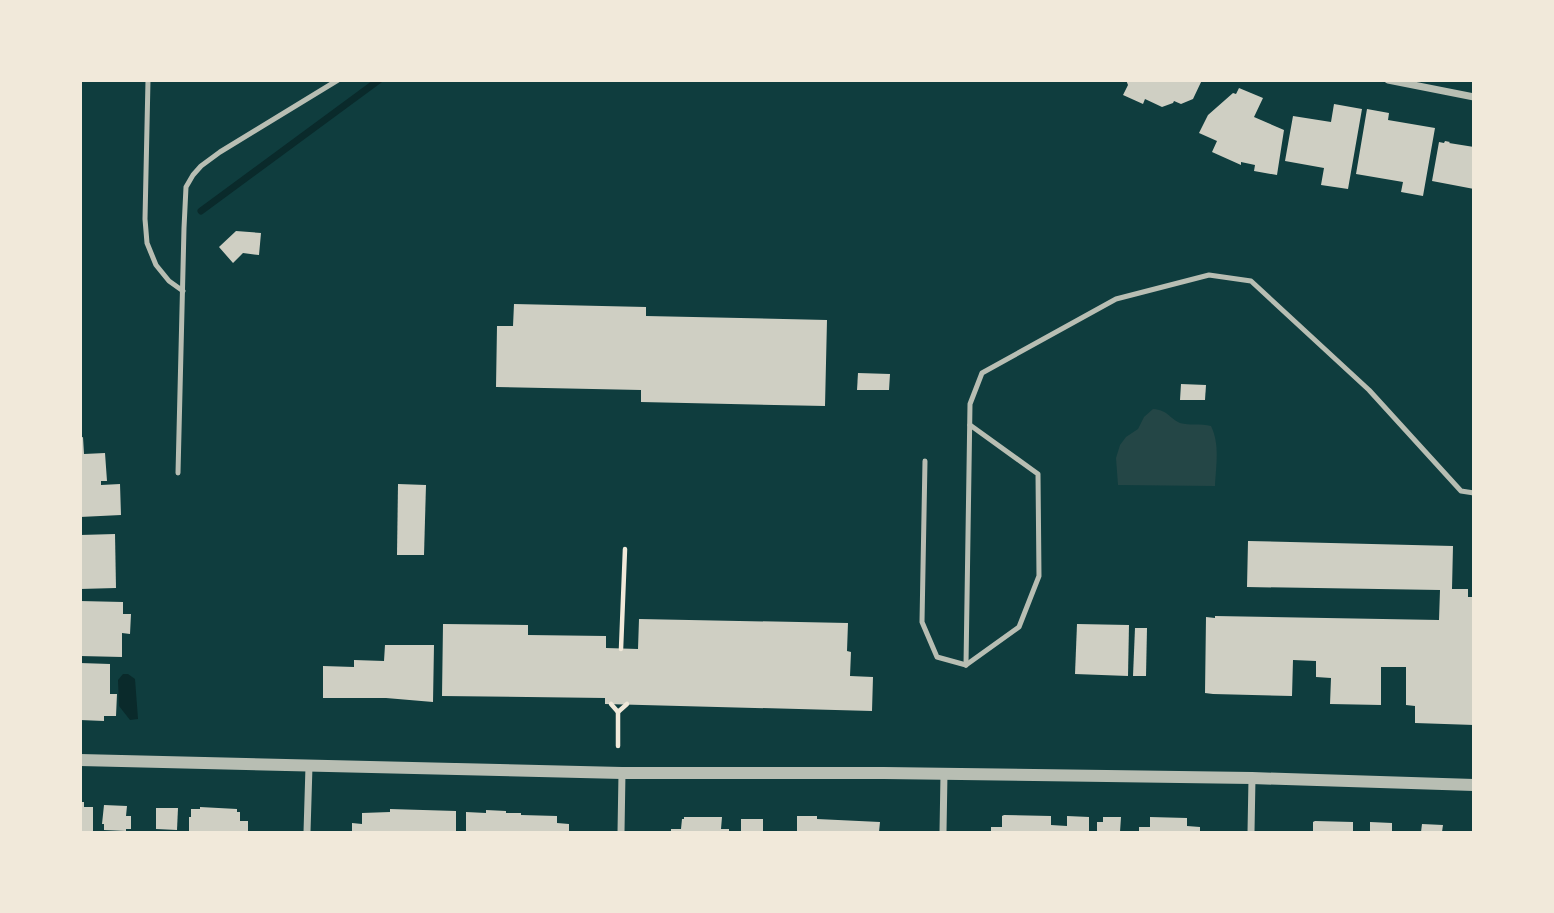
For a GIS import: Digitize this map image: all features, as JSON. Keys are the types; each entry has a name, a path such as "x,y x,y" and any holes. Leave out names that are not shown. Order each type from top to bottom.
{"street":[{"path":"1388,80 1474,97"},
{"path":"80,760 622,773 1252,778 1474,785"},
{"path":"307,832 309,766"},
{"path":"621,832 622,773"},
{"path":"943,832 944,774"},
{"path":"1251,832 1252,778"}],"lane":[{"path":"148,80 145,219 147,243 156,265 169,281 183,290"},
{"path":"178,473 186,187 201,166 220,152 338,80"},
{"path":"965,665 970,404 982,373 1116,299 1209,275 1251,281 1369,390 1461,491 1474,493"},
{"path":"965,665 1019,627 1039,576 1038,474 970,425"},
{"path":"925,461 922,622 937,657 965,665"}],"path":[{"path":"621,649 625,549"},
{"path":"611,704 618,712 618,746"},
{"path":"618,712 627,704"}],"shaded area":[{"path":"1153,409 1180,423 1211,426 1217,463 1215,486 1118,485 1116,458 1120,445 1138,429 1144,417"},
{"path":"123,674 135,679 138,719 130,720 119,706 118,680"}],"building":[{"path":"1126,80 1202,80 1193,99 1181,104 1174,101 1162,107 1145,99 1143,104 1123,95 1128,85"},
{"path":"1239,88 1263,98 1254,117 1284,130 1277,175 1254,171 1255,165 1241,162 1241,165 1212,152 1217,141 1199,133 1208,115 1233,93 1236,94"},
{"path":"1334,104 1362,109 1348,189 1321,185 1324,168 1285,161 1293,116 1331,122"},
{"path":"1367,109 1389,113 1388,120 1435,128 1423,196 1401,192 1403,182 1356,174"},
{"path":"1439,142 1474,147 1474,189 1432,181"},
{"path":"236,231 261,233 259,255 243,253 233,263 219,247"},
{"path":"514,304 646,307 646,316 827,320 825,406 641,402 641,390 496,387 497,326 513,326"},
{"path":"858,373 890,374 889,390 857,390"},
{"path":"1181,384 1206,385 1205,400 1180,400"},
{"path":"83,437 84,454 105,453 107,481 101,481 101,485 120,484 121,515 80,517 80,438"},
{"path":"398,484 426,485 424,555 397,555"},
{"path":"115,534 116,588 80,589 80,535"},
{"path":"1248,541 1453,546 1452,589 1468,589 1468,597 1474,597 1474,725 1415,723 1415,706 1406,705 1406,667 1381,667 1381,705 1330,704 1331,678 1316,677 1316,661 1293,660 1292,696 1205,693 1206,617 1439,620 1440,590 1247,587"},
{"path":"80,601 123,602 123,614 131,614 130,634 122,633 122,657 80,656"},
{"path":"639,619 848,623 850,676 873,677 872,711 605,704 605,698 442,696 443,624 528,625 528,635 606,636 606,648 638,649"},
{"path":"1077,624 1129,625 1128,676 1075,674"},
{"path":"1135,628 1147,628 1146,676 1133,676"},
{"path":"385,645 434,645 433,702 386,698 323,698 323,666 354,667 354,660 384,661"},
{"path":"80,663 110,664 110,694 117,694 116,716 104,716 104,721 80,720"},
{"path":"80,802 84,802 84,807 93,807 93,832 80,832"},
{"path":"104,805 127,806 126,816 131,816 131,829 104,830"},
{"path":"156,808 178,808 177,830 156,829"},
{"path":"191,809 237,809 237,812 240,812 240,821 248,821 248,832 189,832"},
{"path":"390,809 456,811 456,832 352,832 352,823 362,824 362,813 390,812"},
{"path":"486,810 557,816 557,823 569,824 569,832 466,832 466,812 486,813"},
{"path":"1004,815 1051,816 1051,825 1067,826 1067,816 1089,817 1089,832 991,832 991,827 1002,827"},
{"path":"797,816 880,822 879,832 797,832"},
{"path":"684,817 722,817 721,829 729,829 729,832 671,832 671,829 681,829"},
{"path":"1103,817 1121,817 1120,832 1097,832 1097,822 1103,822"},
{"path":"1150,817 1187,818 1187,826 1200,827 1200,832 1139,832 1139,827 1150,827"},
{"path":"741,819 763,819 763,832 741,832"},
{"path":"1315,821 1353,822 1353,832 1313,832"},
{"path":"1370,822 1392,823 1392,832 1370,832"},
{"path":"1422,824 1443,825 1442,832 1421,832"}],"waterway":[{"path":"201,211 379,80"}]}
